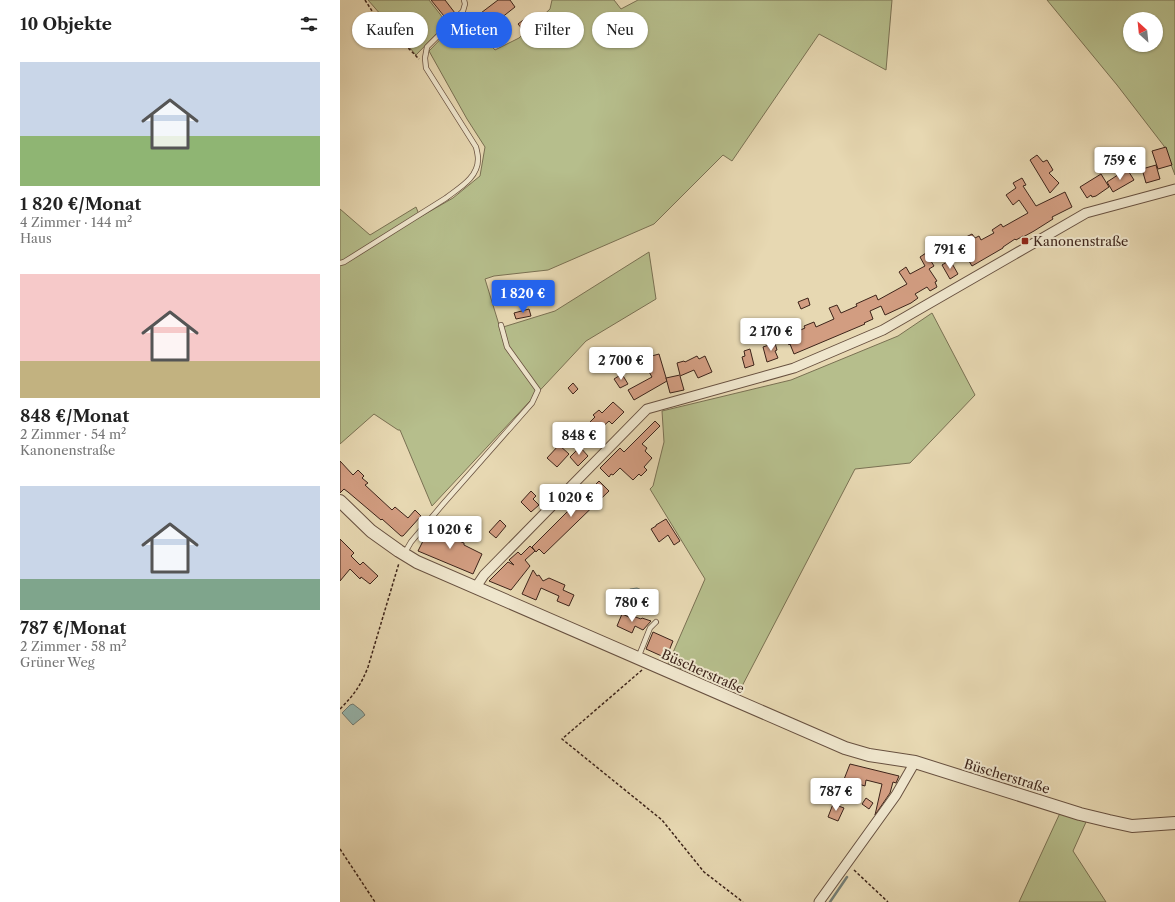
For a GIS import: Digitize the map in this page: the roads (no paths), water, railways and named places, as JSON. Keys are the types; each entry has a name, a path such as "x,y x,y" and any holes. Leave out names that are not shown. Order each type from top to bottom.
{"street":[{"path":"476,587 484,575 647,409 794,368 883,330 1086,213 1175,189"},
{"name":"Büscherstraße","path":"340,501 371,531 418,562 845,748 869,755 915,762 1080,814 1132,826 1175,823"},
{"path":"819,902 896,795 915,762"}],"lane":[{"path":"340,264 446,198 462,187 475,173 478,160 476,147 426,68 425,58 427,47 463,11 465,4 464,0"},
{"path":"404,554 411,542 532,403 538,390 507,347 501,324"},
{"path":"638,658 650,628 656,622"}],"water":[{"path":"637,588 644,591 648,597 645,602 641,604 630,599 626,592 630,589"},
{"path":"353,704 365,715 353,725 342,713"}],"waterway":[{"path":"830,902 847,877"}],"place":[{"name":"Kanonenstraße","path":"1025,241"}]}
